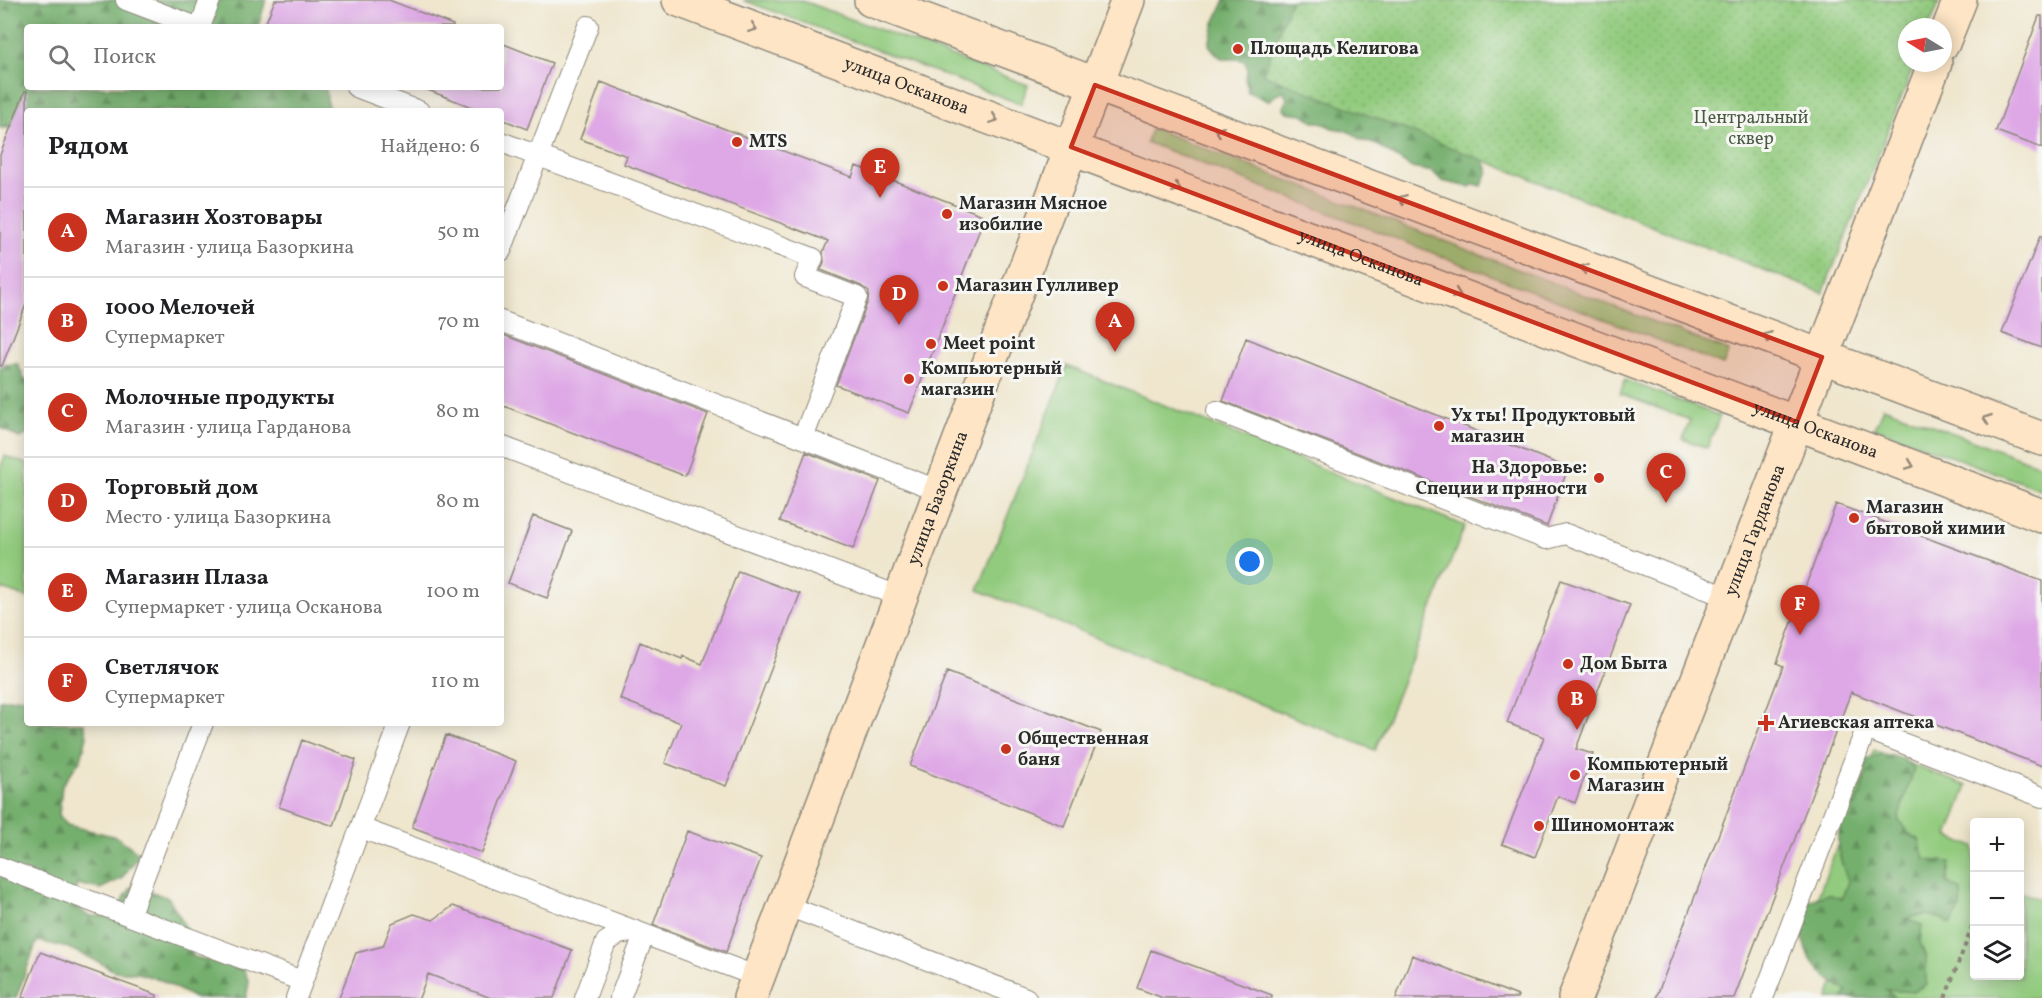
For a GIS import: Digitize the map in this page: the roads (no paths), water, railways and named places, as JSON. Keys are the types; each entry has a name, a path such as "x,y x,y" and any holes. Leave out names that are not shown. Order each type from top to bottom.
{"street":[{"name":"улица Осканова","path":"679,0 2042,516"},
{"path":"871,0 2042,439"},
{"name":"улица Базоркина","path":"754,988 940,491 1128,0"},
{"path":"1952,20 1960,0"},
{"name":"улица Гарданова","path":"1575,998 1932,72"}],"lane":[{"path":"126,0 191,24"},
{"path":"200,24 210,0"},
{"path":"504,242 588,26"},
{"path":"364,90 411,108"},
{"path":"504,143 813,258 805,278 856,297 803,438"},
{"path":"504,322 940,491"},
{"path":"1217,411 1546,539 1566,534 1729,598"},
{"path":"504,447 901,597"},
{"path":"129,916 202,726"},
{"path":"0,867 129,916 299,989 399,726"},
{"path":"1762,998 1866,729 2042,797"},
{"path":"361,828 640,933 754,988"},
{"path":"785,905 1026,998"},
{"path":"585,998 606,942 619,934 640,933"},
{"path":"620,998 640,933"}],"place":[{"name":"Площадь Келигова","path":"1238,49"},
{"name":"MTS","path":"737,142"},
{"name":"Магазин Плаза","path":"880,198"},
{"name":"Магазин Мясное изобилие","path":"947,214"},
{"name":"Магазин Гулливер","path":"943,286"},
{"name":"Торговый дом","path":"899,325"},
{"name":"Meet point","path":"931,344"},
{"name":"Магазин Хозтовары","path":"1115,352"},
{"name":"Компьютерный магазин","path":"909,379"},
{"name":"Ух ты! Продуктовый магазин","path":"1439,426"},
{"name":"На Здоровье: Специи и пряности","path":"1599,478"},
{"name":"Молочные продукты","path":"1666,503"},
{"name":"Магазин бытовой химии","path":"1854,518"},
{"name":"Светлячок","path":"1800,635"},
{"name":"Дом Быта","path":"1568,664"},
{"name":"Агиевская аптека","path":"1766,723"},
{"name":"1000 Мелочей","path":"1577,730"},
{"name":"Общественная баня","path":"1006,749"},
{"name":"Компьютерный Магазин","path":"1575,775"},
{"name":"Шиномонтаж","path":"1539,826"}],"park label":[{"name":"Центральный сквер","path":"1751,128"}]}
